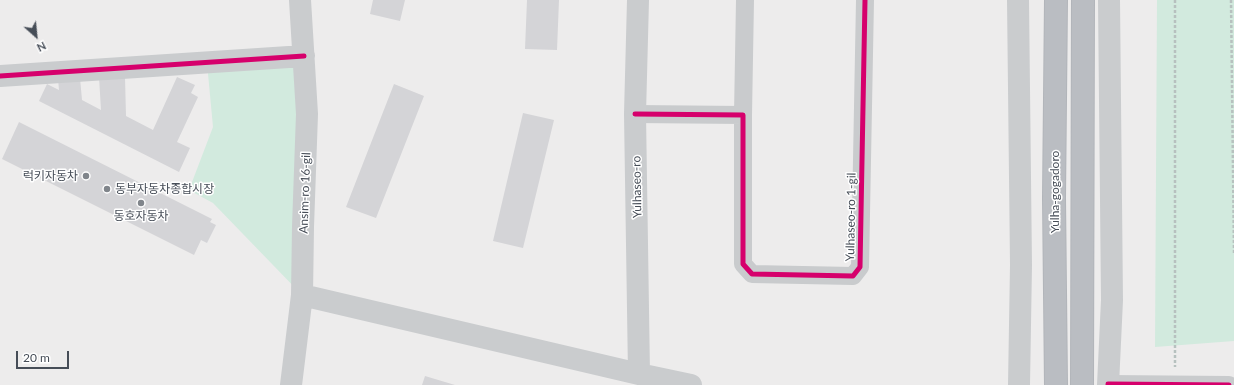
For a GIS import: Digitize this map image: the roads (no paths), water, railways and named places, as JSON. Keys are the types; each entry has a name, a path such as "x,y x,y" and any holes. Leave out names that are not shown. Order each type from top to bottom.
{"highway":[{"name":"Yulha-gogadoro","path":"1056,0 1054,198 1056,385"},
{"path":"1082,385 1083,0"}],"main road":[{"name":"Ansim-ro 16-gil","path":"291,385 302,296 307,114 300,0"},
{"name":"Yulhaseo-ro","path":"638,0 636,114 640,374"},
{"path":"1018,0 1021,265 1019,385"},
{"path":"1105,385 1112,300 1109,0"},
{"path":"0,76 304,56"},
{"path":"302,296 691,385"}],"street":[{"name":"Yulhaseo-ro 1-gil","path":"745,0 743,264 752,274 853,276 860,267 865,0"},
{"path":"636,114 744,115"},
{"path":"1105,385 1229,385"}],"place":[{"name":"럭키자동차","path":"86,176"},
{"name":"동부자동차종합시장","path":"107,189"},
{"name":"동호자동차","path":"141,203"}]}
